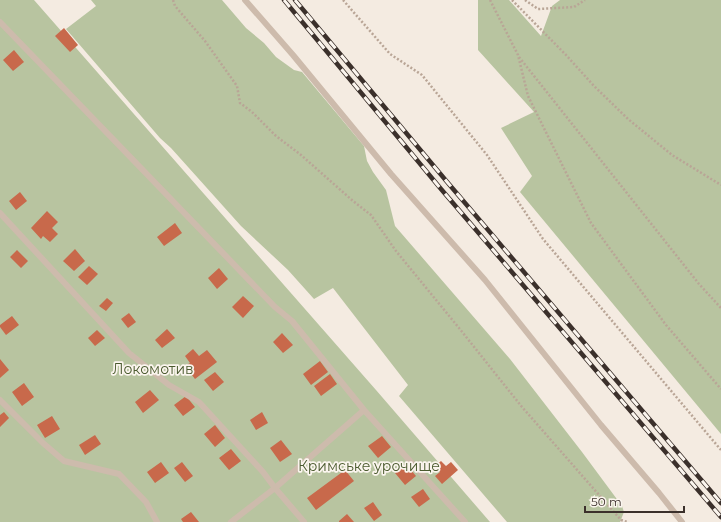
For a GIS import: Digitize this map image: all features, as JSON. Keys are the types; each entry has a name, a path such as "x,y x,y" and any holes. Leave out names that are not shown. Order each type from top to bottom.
{"lane":[{"path":"245,0 293,55 391,174 485,280 601,425 682,522"},
{"path":"0,22 275,307 292,321 364,410 465,522"},
{"path":"0,213 129,353 169,385 199,402 263,472 304,522"},
{"path":"0,400 43,443 64,461 119,474 146,502 157,522"},
{"path":"231,522 275,488 364,410"}],"path":[{"path":"173,0 175,6 205,41 237,86 240,103 252,112 276,136 301,155 371,215 396,252 522,407 621,520 628,522"},
{"path":"343,0 390,54 422,75 487,155 543,239 721,450"},
{"path":"490,0 518,55 699,284 721,308"},
{"path":"512,0 594,86 628,119 672,155 721,185"},
{"path":"524,0 538,9 574,7 585,0"},
{"path":"518,55 528,96 591,223 666,325 721,389"}],"green space":[{"name":"Локомотив","path":"0,0 34,0 490,522 0,522"},
{"path":"91,0 222,0 246,28 264,43 276,57 294,70 302,72 364,146 367,161 386,190 395,226 510,359 582,452 622,506 624,512 620,522 507,522 399,396 408,385 333,288 314,299 288,270 241,226 171,148 160,138 66,29 96,6"},
{"path":"478,0 509,0 541,36 552,6 560,0 721,0 721,434 520,192 532,176 501,128 534,112 478,50"}],"building":[{"path":"64,28 78,45 70,52 55,36"},
{"path":"14,50 24,62 13,71 3,60"},
{"path":"20,192 27,201 16,210 9,201"},
{"path":"47,211 58,222 52,228 58,234 50,242 43,236 41,239 31,228"},
{"path":"175,223 182,233 164,246 157,237"},
{"path":"75,249 85,261 74,271 63,261"},
{"path":"17,250 28,261 21,268 10,257"},
{"path":"89,266 98,274 87,285 78,277"},
{"path":"219,268 228,279 217,289 208,278"},
{"path":"243,296 254,306 243,318 232,307"},
{"path":"107,298 113,303 106,311 99,306"},
{"path":"129,313 136,322 128,328 121,319"},
{"path":"12,316 19,325 6,335 0,325"},
{"path":"167,329 175,338 162,348 155,340"},
{"path":"97,330 105,338 95,346 88,338"},
{"path":"282,333 293,345 283,353 273,342"},
{"path":"193,349 199,356 207,350 217,362 195,379 185,366 190,363 185,356"},
{"path":"0,359 9,370 0,378"},
{"path":"320,361 328,372 311,385 303,374"},
{"path":"215,372 224,382 213,391 204,380"},
{"path":"330,374 337,384 321,396 314,386"},
{"path":"24,383 34,397 22,406 12,392"},
{"path":"150,390 159,400 143,413 135,402"},
{"path":"186,396 195,407 183,416 174,405"},
{"path":"4,412 9,418 0,427 0,415"},
{"path":"262,412 268,423 256,430 250,420"},
{"path":"52,416 60,429 45,438 37,425"},
{"path":"215,425 225,438 215,447 204,434"},
{"path":"95,435 101,444 85,455 79,445"},
{"path":"382,436 391,447 378,458 368,446"},
{"path":"281,440 292,454 280,462 270,448"},
{"path":"231,449 241,461 229,470 219,458"},
{"path":"441,461 446,466 451,462 458,470 442,484 435,476 440,472 435,466"},
{"path":"161,462 169,473 155,483 147,472"},
{"path":"182,462 193,476 185,482 174,468"},
{"path":"406,464 416,476 405,485 395,473"},
{"path":"345,470 354,481 316,510 307,498"},
{"path":"423,489 430,499 419,507 411,497"},
{"path":"373,502 382,515 374,521 364,508"},
{"path":"191,512 199,522 183,522 181,519"},
{"path":"347,514 354,522 339,522 339,521"}],"railway":[{"path":"284,0 441,189 721,517"},
{"path":"295,0 448,183 721,503"}],"park label":[{"name":"Кримське урочище","path":"369,466"}]}
